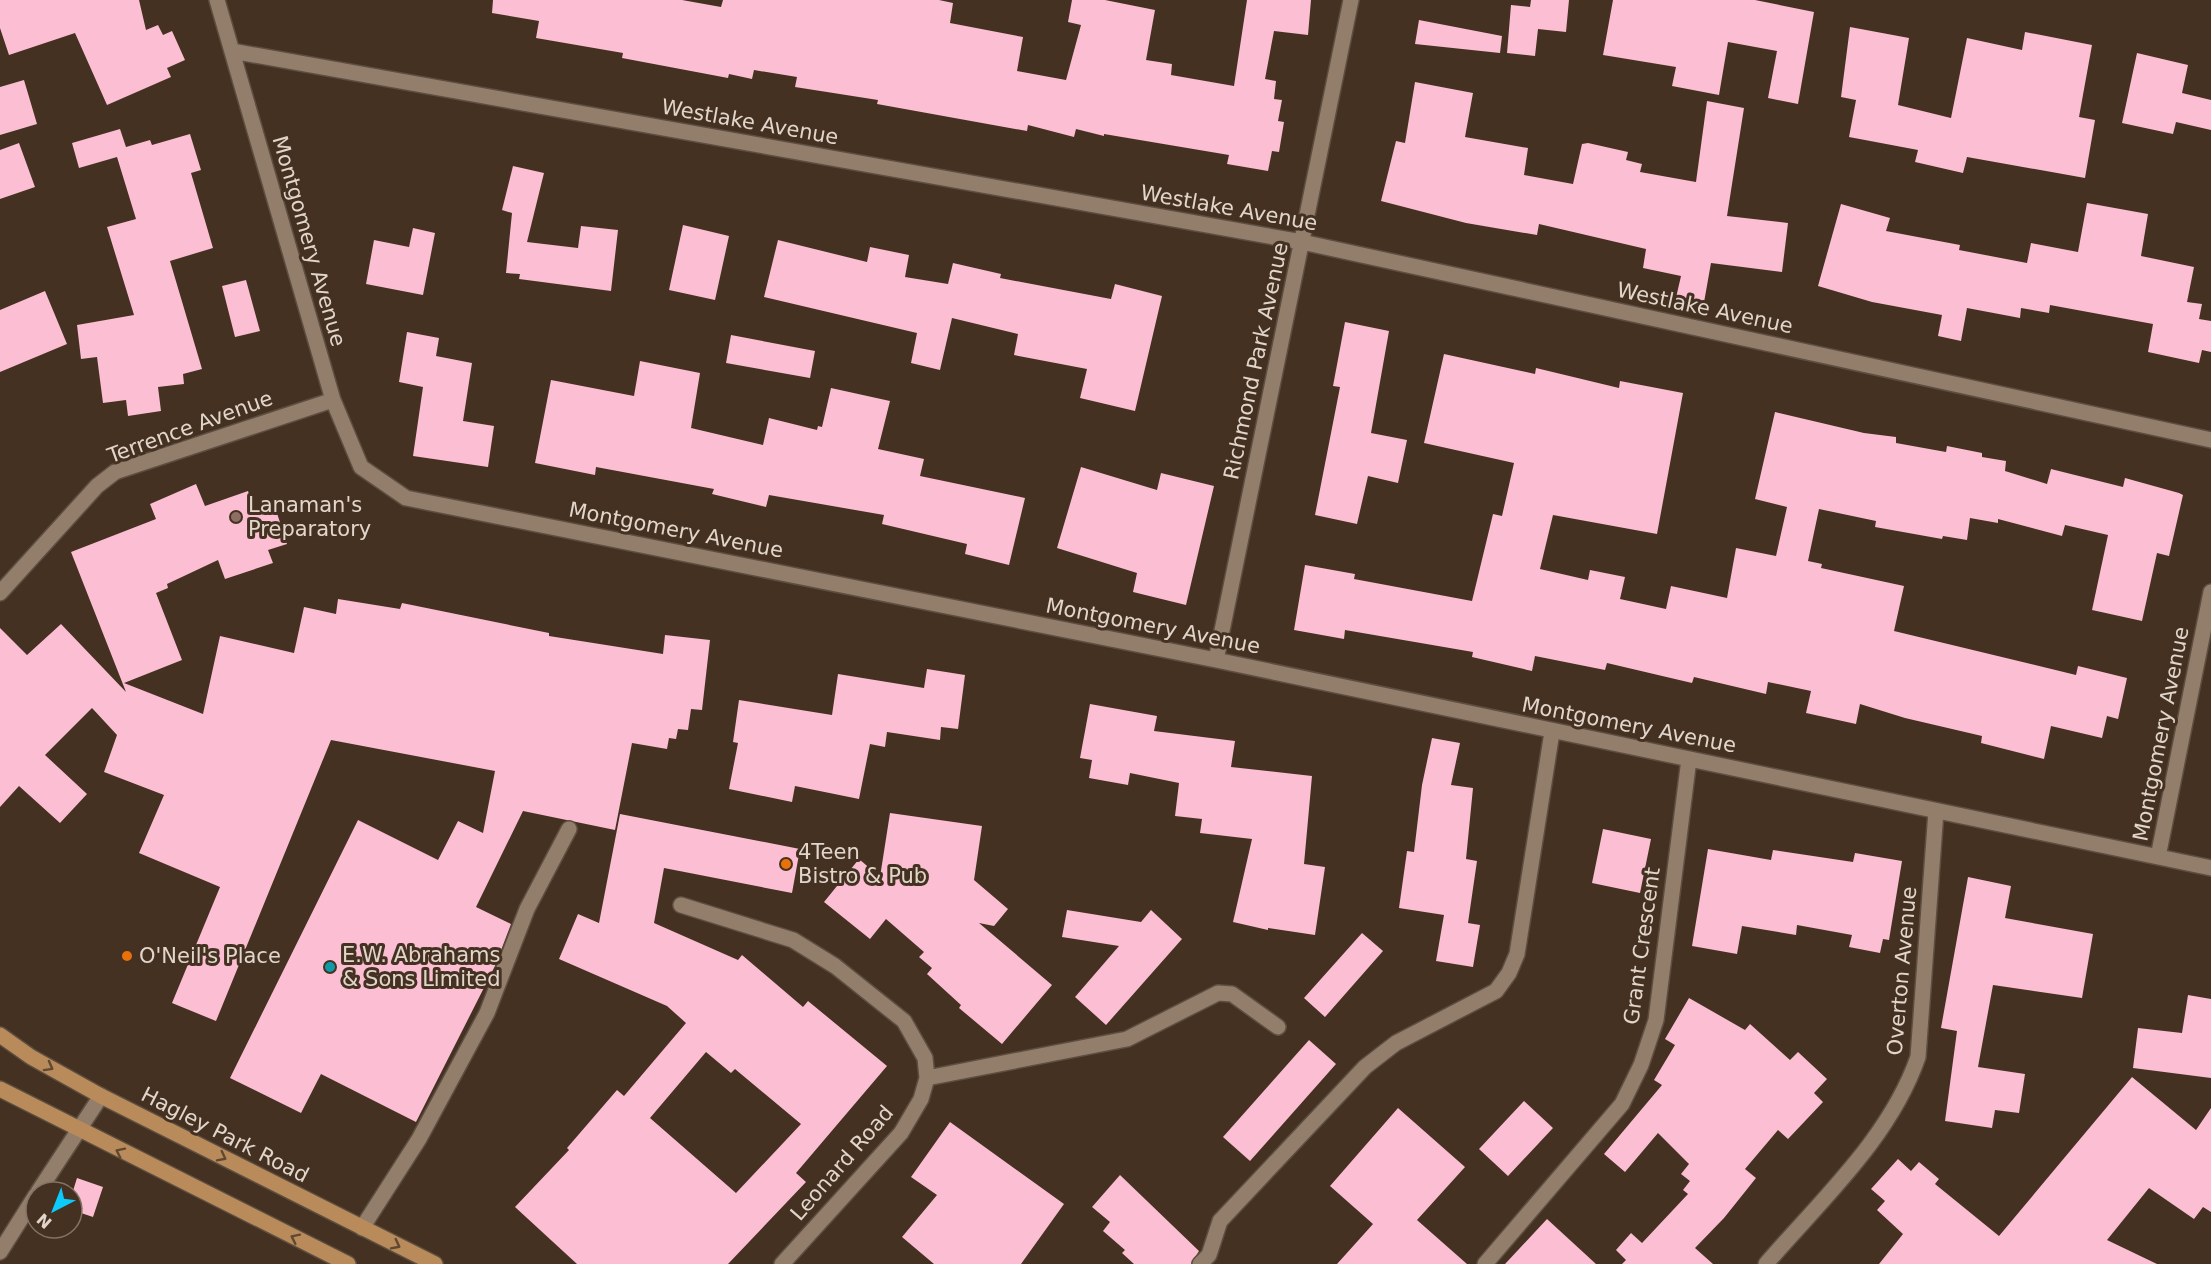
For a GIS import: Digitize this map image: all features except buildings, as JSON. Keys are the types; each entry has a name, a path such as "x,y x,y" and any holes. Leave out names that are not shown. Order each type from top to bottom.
{"main road":[{"name":"Hagley Park Road","path":"0,1035 32,1057 101,1096 435,1264"},
{"path":"0,1089 77,1130 348,1264"}],"street":[{"name":"Montgomery Avenue","path":"217,0 333,400 361,467 406,498 1216,660 2158,857 2211,592"},
{"name":"Richmond Park Avenue","path":"1216,660 1351,0"},
{"name":"Westlake Avenue","path":"232,51 1302,242 2211,441"},
{"name":"Terrence Avenue","path":"0,593 97,486 115,472 333,400"},
{"path":"1200,1264 1209,1255 1220,1221 1365,1067 1396,1043 1496,990 1509,973 1517,954 1552,732"},
{"name":"Grant Crescent","path":"1485,1264 1622,1104 1641,1065 1656,1020 1689,759"},
{"name":"Overton Avenue","path":"1766,1264 1860,1155 1889,1119 1908,1088 1918,1057 1936,811"},
{"path":"362,1228 409,1156 487,1013 527,909 569,829"},
{"path":"2158,857 2211,868"},
{"path":"681,905 793,940 835,966 904,1021 925,1058 927,1078 1127,1039 1218,993 1232,994 1278,1027"},
{"name":"Leonard Road","path":"782,1264 901,1132 921,1099 927,1078"},
{"path":"46,1180 101,1096"},
{"path":"0,1252 24,1214"}],"place":[{"name":"Lanaman's Preparatory","path":"236,517"},
{"name":"4Teen Bistro & Pub","path":"786,864"},
{"name":"O'Neil's Place","path":"127,956"},
{"name":"E.W. Abrahams & Sons Limited","path":"330,967"}]}
